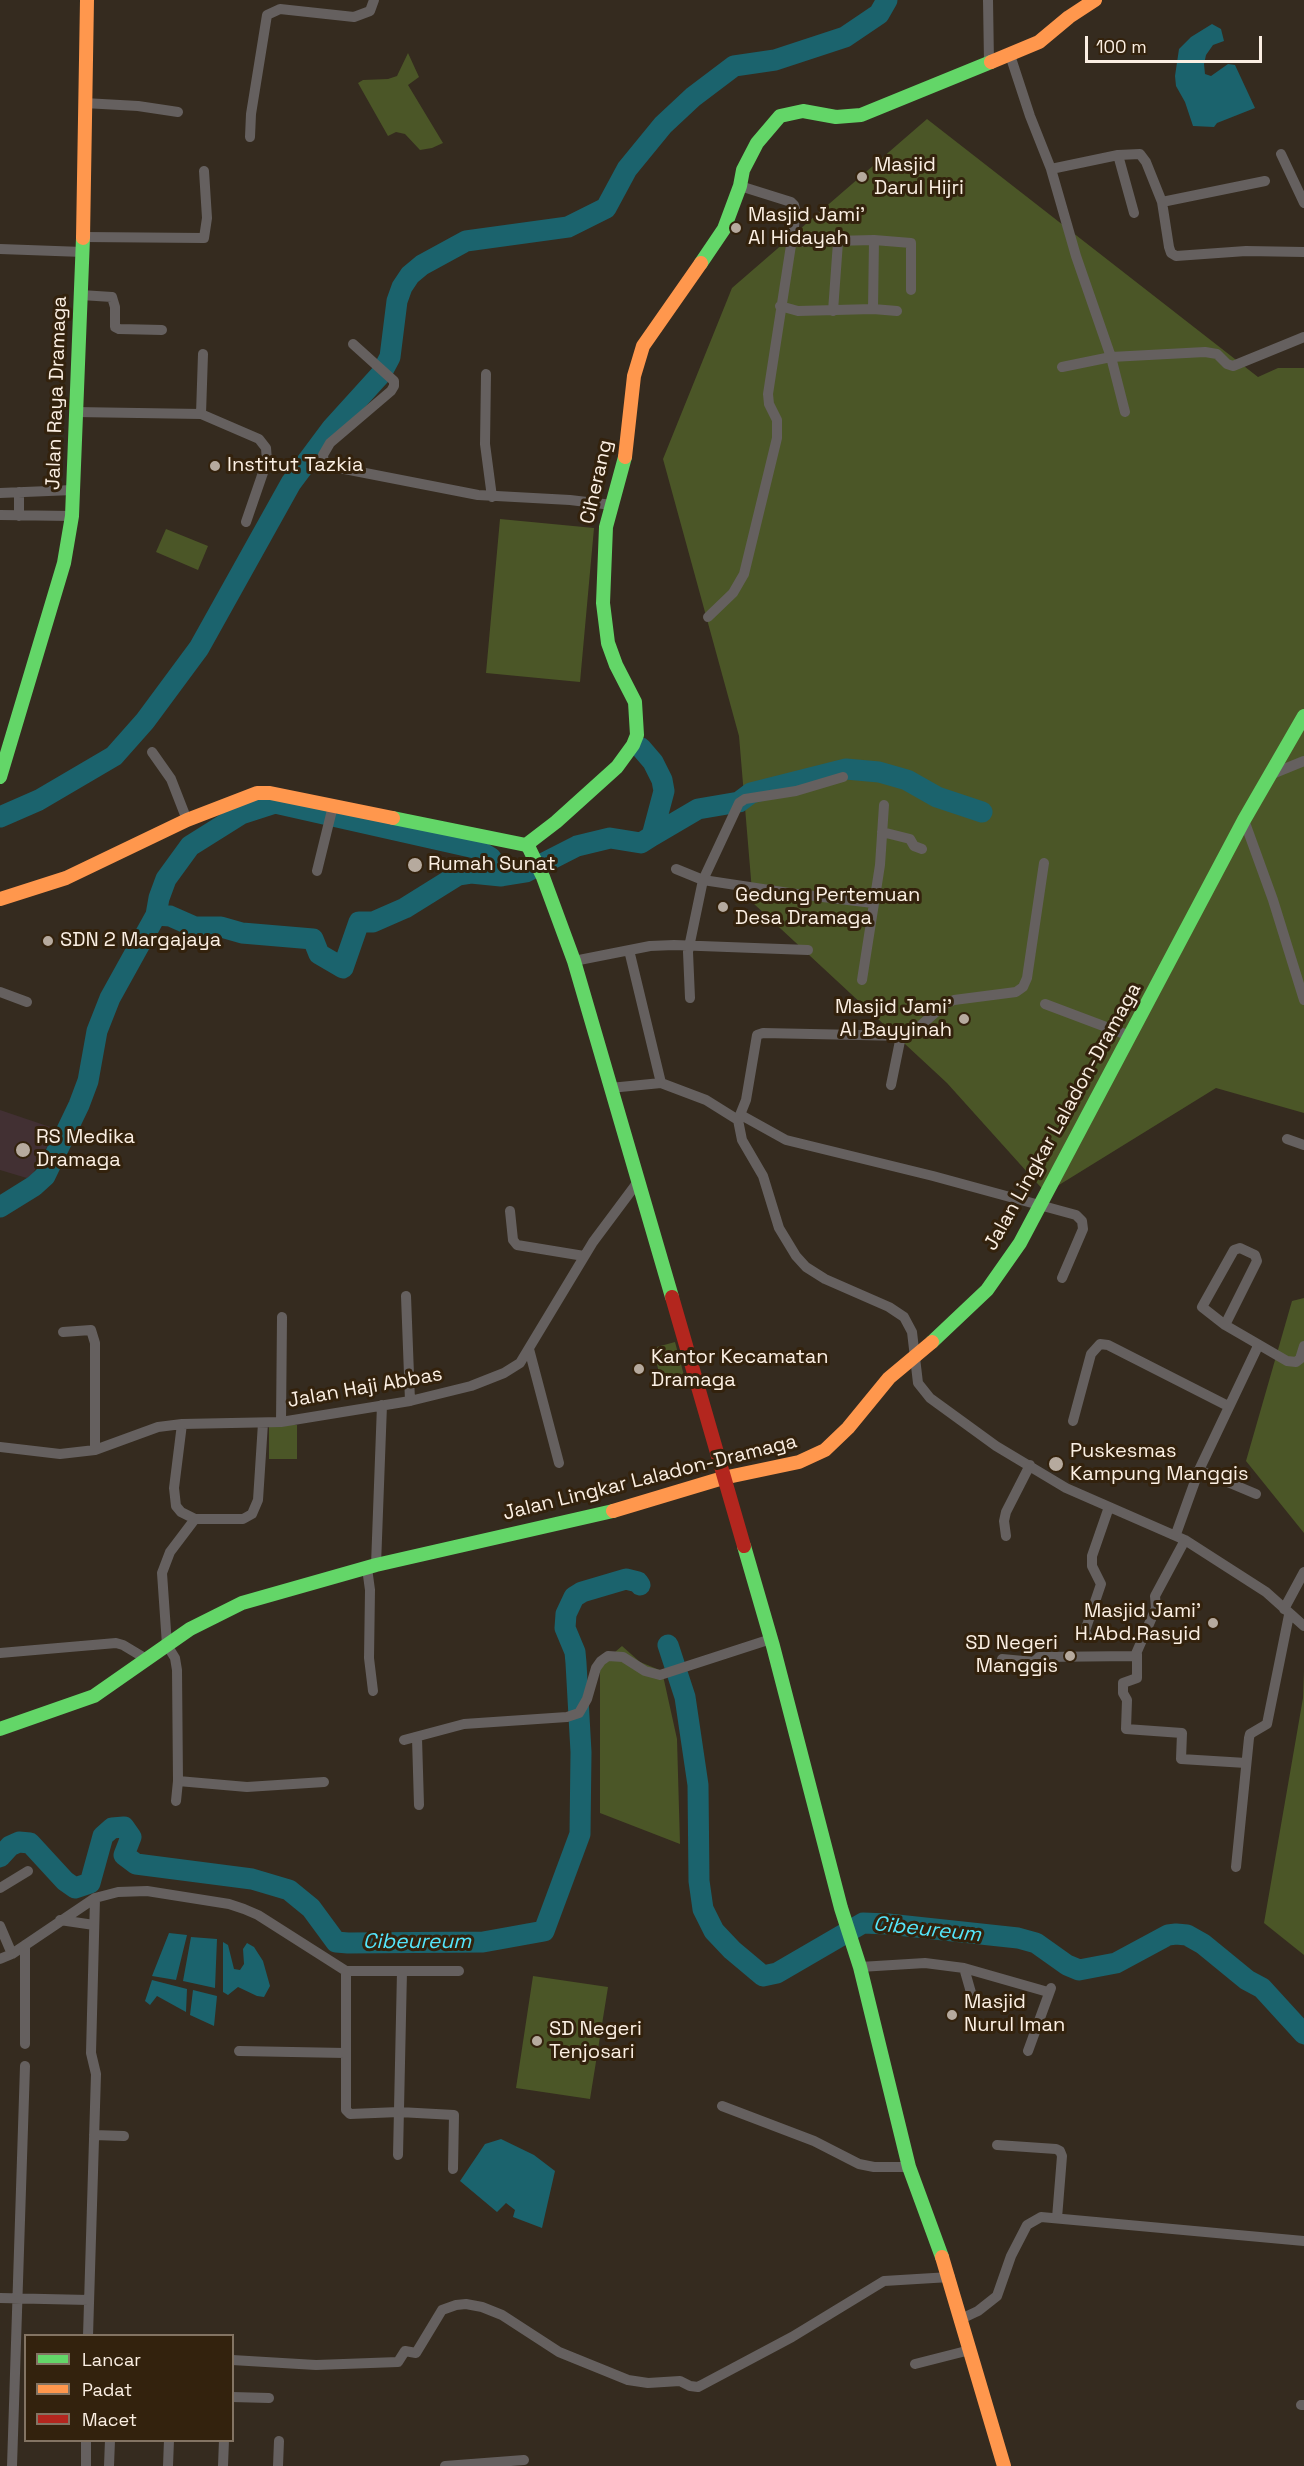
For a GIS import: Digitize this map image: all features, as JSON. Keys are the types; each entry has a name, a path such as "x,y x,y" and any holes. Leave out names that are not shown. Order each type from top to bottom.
{"main road":[{"name":"Jalan Raya Dramaga","path":"0,777 64,563 72,516 75,412 80,360 87,0"},
{"path":"989,62 1040,42 1069,17 1095,0"},
{"name":"Ciherang","path":"526,845 556,822 616,767 633,745 637,735 636,702 616,664 604,623 604,540 625,457 632,387 640,352 717,241 753,149 765,131 780,116 803,111 836,117 861,115 964,70 989,62"},
{"name":"Jalan Lingkar Laladon-Dramaga","path":"0,1729 94,1696 190,1629 242,1603 371,1567 618,1510 723,1478 798,1462 816,1455 848,1428 889,1378 943,1334 987,1290 1020,1243 1244,820 1304,716"},
{"path":"4,895 66,878 187,820 257,793 270,792 332,812 526,845 539,868 574,961 771,1639 860,1967 909,2167 950,2277 1004,2466"}],"street":[{"path":"250,137 251,114 267,15 280,9 361,16 370,11 374,0"},
{"path":"988,0 989,62"},
{"path":"1010,55 1051,169 1076,256 1111,357 1125,412"},
{"path":"84,103 138,106 178,112"},
{"path":"1051,169 1118,155 1136,153 1144,157 1162,202 1169,247 1173,255 1246,251 1304,252"},
{"path":"1281,153 1304,203"},
{"path":"1118,155 1134,213"},
{"path":"0,249 204,238 207,218 204,171"},
{"path":"1162,202 1265,181"},
{"path":"708,617 733,593 749,557 778,429 768,394 796,213 794,205 740,186"},
{"path":"791,242 874,240 912,243 911,290"},
{"path":"873,309 874,240"},
{"path":"833,311 838,242"},
{"path":"81,295 112,297 115,307 115,327 119,329 162,330"},
{"path":"780,306 798,311 873,309 897,311"},
{"path":"1062,367 1111,357 1209,352 1217,354 1227,364 1233,366 1304,338"},
{"path":"353,344 394,381 391,391 330,443 322,456 324,465 492,497 570,500 612,505"},
{"path":"201,414 203,354"},
{"path":"486,374 485,444 492,497"},
{"path":"75,412 201,414 259,439 266,448 267,461 246,522"},
{"path":"0,493 73,490"},
{"path":"19,492 19,516"},
{"path":"0,516 72,516"},
{"path":"152,752 171,779 187,820"},
{"path":"1269,775 1304,761"},
{"path":"690,998 687,961 703,880 739,803 746,799 796,791 843,777"},
{"path":"862,980 880,865 884,805"},
{"path":"317,871 332,812"},
{"path":"1244,820 1273,900 1304,1000"},
{"path":"882,832 910,839 914,846 922,849"},
{"path":"1044,862 1027,978 1023,987 1016,992 954,1000 945,1004 911,1034 901,1036 762,1033 757,1035 746,1100 739,1118 746,1149 763,1176 779,1228 796,1256 806,1267 825,1280 899,1312 904,1317 912,1332 918,1383 930,1398 996,1446 1066,1488 1180,1537 1266,1592 1304,1626"},
{"path":"676,869 703,880 873,903"},
{"path":"574,961 662,945 690,944 808,950"},
{"path":"629,950 661,1083"},
{"path":"0,992 27,1002"},
{"path":"1045,1004 1130,1036"},
{"path":"891,1086 901,1036"},
{"path":"610,1088 661,1083 706,1100 786,1140 1072,1212 1082,1221 1082,1235 1062,1278"},
{"path":"1287,1139 1304,1145"},
{"name":"Jalan Haji Abbas","path":"0,1447 60,1454 94,1450 148,1429 182,1424 281,1422 410,1401 471,1386 504,1373 520,1363 584,1256 638,1183"},
{"path":"510,1211 513,1239 516,1245 584,1256"},
{"path":"1225,1325 1257,1262 1255,1255 1240,1248 1234,1250 1202,1307 1225,1325 1258,1346 1292,1363 1300,1359 1304,1346"},
{"path":"406,1296 410,1401"},
{"path":"281,1422 282,1317"},
{"path":"63,1332 91,1330 95,1343 94,1450"},
{"path":"1073,1421 1091,1354 1100,1344 1108,1345 1228,1406"},
{"path":"1246,1763 1181,1759 1182,1733 1126,1729 1127,1700 1123,1693 1123,1683 1137,1678 1137,1654 1156,1608 1155,1596 1180,1537 1198,1470 1258,1346"},
{"path":"529,1349 559,1463"},
{"path":"373,1691 369,1658 369,1590 382,1405"},
{"path":"182,1424 174,1497 176,1506 195,1519 243,1519 252,1514 258,1500 263,1424"},
{"path":"1006,1536 1004,1521 1006,1512 1030,1465"},
{"path":"1198,1470 1256,1494"},
{"path":"1087,1636 1085,1631 1101,1584 1092,1566 1092,1556 1108,1507"},
{"path":"176,1801 178,1781 177,1670 175,1658 167,1645 162,1573 170,1552 195,1519"},
{"path":"1236,1867 1250,1734 1267,1724 1287,1612 1304,1572"},
{"path":"404,1740 464,1724 567,1717 579,1713 587,1699 596,1668 608,1656 623,1657 645,1671 660,1675 771,1639"},
{"path":"0,1653 116,1643 148,1660"},
{"path":"1002,1659 1034,1662 1039,1657 1118,1658 1133,1657 1137,1654"},
{"path":"417,1738 419,1805"},
{"path":"178,1781 247,1787 324,1782"},
{"path":"0,1888 28,1871"},
{"path":"0,1959 12,1954 95,1898 118,1892 147,1891 229,1904 258,1915 346,1971 459,1971"},
{"path":"88,2334 96,2074 91,2053 95,1898"},
{"path":"60,1920 94,1925"},
{"path":"0,1926 12,1954"},
{"path":"25,2044 26,1945"},
{"path":"860,1967 925,1963 964,1968 1049,1990 1028,2051"},
{"path":"964,1968 972,1996"},
{"path":"346,1971 346,2110 350,2114 399,2112 454,2115 453,2169"},
{"path":"398,2155 402,1971"},
{"path":"239,2050 345,2053"},
{"path":"12,2466 26,2066"},
{"path":"722,2106 814,2141 859,2164 874,2167 909,2167"},
{"path":"94,2136 124,2136"},
{"path":"997,2145 1060,2151 1062,2156 1057,2218"},
{"path":"963,2318 978,2311 997,2296 1011,2256 1027,2225 1041,2217 1304,2241"},
{"path":"234,2360 316,2365 398,2362 405,2351 416,2353 442,2310 466,2304 482,2307 502,2315 559,2352 628,2380 648,2383 680,2381 698,2387 792,2337 866,2290 884,2282 950,2277"},
{"path":"0,2298 89,2300"},
{"path":"915,2364 970,2350"},
{"path":"234,2397 269,2398"},
{"path":"278,2466 279,2441"},
{"path":"86,2442 86,2466"},
{"path":"109,2466 110,2442"},
{"path":"168,2466 169,2442"},
{"path":"223,2466 224,2442"},
{"path":"445,2466 524,2460"}],"shaded area":[{"name":"RS Medika Dramaga","path":"0,1110 56,1129 30,1179 0,1170"}],"green space":[{"path":"408,53 419,77 408,85 443,143 432,148 420,150 405,134 396,132 388,136 358,83 363,80 388,79 397,76"},
{"path":"927,119 1258,377 1278,368 1304,368 1304,1113 1216,1088 1046,1193 947,1083 753,903 739,736 663,459 732,288"},
{"path":"500,519 594,528 580,682 486,673"},
{"path":"166,529 208,546 198,570 156,552"},
{"path":"1304,1298 1304,1533 1246,1461 1292,1301"},
{"path":"675,1342 685,1379 662,1385 653,1348"},
{"path":"269,1425 297,1425 297,1459 269,1459"},
{"path":"622,1646 640,1662 662,1671 677,1739 680,1844 600,1813 600,1665"},
{"path":"1304,1671 1304,1955 1264,1923 1303,1698"},
{"path":"533,1976 608,1987 590,2099 516,2088"}],"water":[{"path":"1212,24 1221,29 1224,41 1213,45 1206,55 1205,74 1211,76 1228,64 1235,65 1255,108 1217,123 1214,127 1193,126 1185,102 1176,86 1175,76 1179,49 1191,37"},
{"path":"169,1933 187,1935 176,1980 152,1976"},
{"path":"191,1937 217,1939 215,1988 183,1981"},
{"path":"223,1942 228,1945 234,1969 240,1970 244,1964 243,1949 247,1943 254,1947 263,1961 270,1986 264,1997 238,1987 228,1995 223,1992"},
{"path":"152,1980 187,1989 186,2012 157,1996 150,2005 145,2001"},
{"path":"193,1990 217,1996 214,2026 190,2015"},
{"path":"501,2139 534,2155 555,2171 542,2228 513,2217 515,2210 506,2203 497,2212 460,2181 485,2144"}],"waterway":[{"path":"0,817 39,800 114,756 145,721 199,648 291,483 332,428 381,374 390,357 397,301 410,275 422,265 466,241 568,227 606,208 627,169 663,125 693,97 734,66 775,60 845,37 879,14 887,0"},
{"path":"0,1207 34,1186 45,1176 88,1081 97,1031 110,998 156,915 170,916 195,927 221,927 242,933 313,939 319,954 343,968 359,922 373,922 405,908 458,875 471,873 501,876 526,872 577,846 610,838 641,843 652,836 664,791 662,780 653,762 641,748"},
{"path":"652,836 698,809 739,802 751,793 846,769 879,772 907,780 937,797 982,812"},
{"path":"156,915 166,879 190,846 241,814 275,803 475,848 491,858 501,876"},
{"name":"Cibeureum","path":"0,1857 10,1846 19,1842 30,1843 65,1881 75,1888 90,1883 103,1836 112,1828 124,1827 131,1837 124,1855 136,1864 252,1879 289,1890 311,1908 336,1942 483,1942 544,1931 580,1834 581,1752 576,1663 575,1652 565,1628 566,1614 574,1597 582,1592 626,1579 638,1582 640,1585"},
{"name":"Cibeureum","path":"668,1645 685,1697 698,1785 699,1881 703,1909 714,1931 732,1950 763,1976 777,1973 863,1923 1018,1938 1036,1943 1067,1965 1079,1970 1116,1963 1168,1935 1187,1935 1203,1944 1247,1980 1262,1988 1304,2034"}],"traffic: fast":[{"path":"701,263 724,229 740,186 743,170 757,143 780,116 803,111 836,117 861,115 991,62"},
{"path":"0,777 64,563 72,516 83,238"},
{"path":"526,845 556,822 617,767 633,745 637,735 635,702 616,665 608,643 603,603 606,527 625,457"},
{"path":"932,1342 987,1290 1020,1243 1244,820 1304,716"},
{"path":"393,818 526,845 529,848 543,877 574,961 672,1297"},
{"path":"0,1729 94,1696 190,1629 242,1603 376,1565 613,1511"},
{"path":"744,1546 773,1646 841,1908 860,1967 909,2167 942,2257"}],"traffic: slow":[{"path":"83,238 87,0"},
{"path":"991,62 1039,42 1069,17 1095,0"},
{"path":"625,457 634,376 643,346 701,263"},
{"path":"0,899 66,878 187,820 257,793 270,793 393,818"},
{"path":"613,1511 723,1478 799,1462 825,1450 848,1428 889,1378 932,1342"},
{"path":"942,2257 1004,2466"}],"traffic: jam":[{"path":"672,1297 744,1546"}],"place":[{"name":"Masjid Darul Hijri","path":"862,177"},
{"name":"Masjid Jami' Al Hidayah","path":"736,228"},
{"name":"Institut Tazkia","path":"215,466"},
{"name":"Rumah Sunat","path":"415,865"},
{"name":"Gedung Pertemuan Desa Dramaga","path":"723,907"},
{"name":"SDN 2 Margajaya","path":"48,941"},
{"name":"Masjid Jami' Al Bayyinah","path":"964,1019"},
{"name":"RS Medika Dramaga","path":"23,1150"},
{"name":"Kantor Kecamatan Dramaga","path":"639,1369"},
{"name":"Puskesmas Kampung Manggis","path":"1056,1464"},
{"name":"Masjid Jami' H.Abd.Rasyid","path":"1213,1623"},
{"name":"SD Negeri Manggis","path":"1070,1656"},
{"name":"Masjid Nurul Iman","path":"952,2015"},
{"name":"SD Negeri Tenjosari","path":"537,2041"}]}
